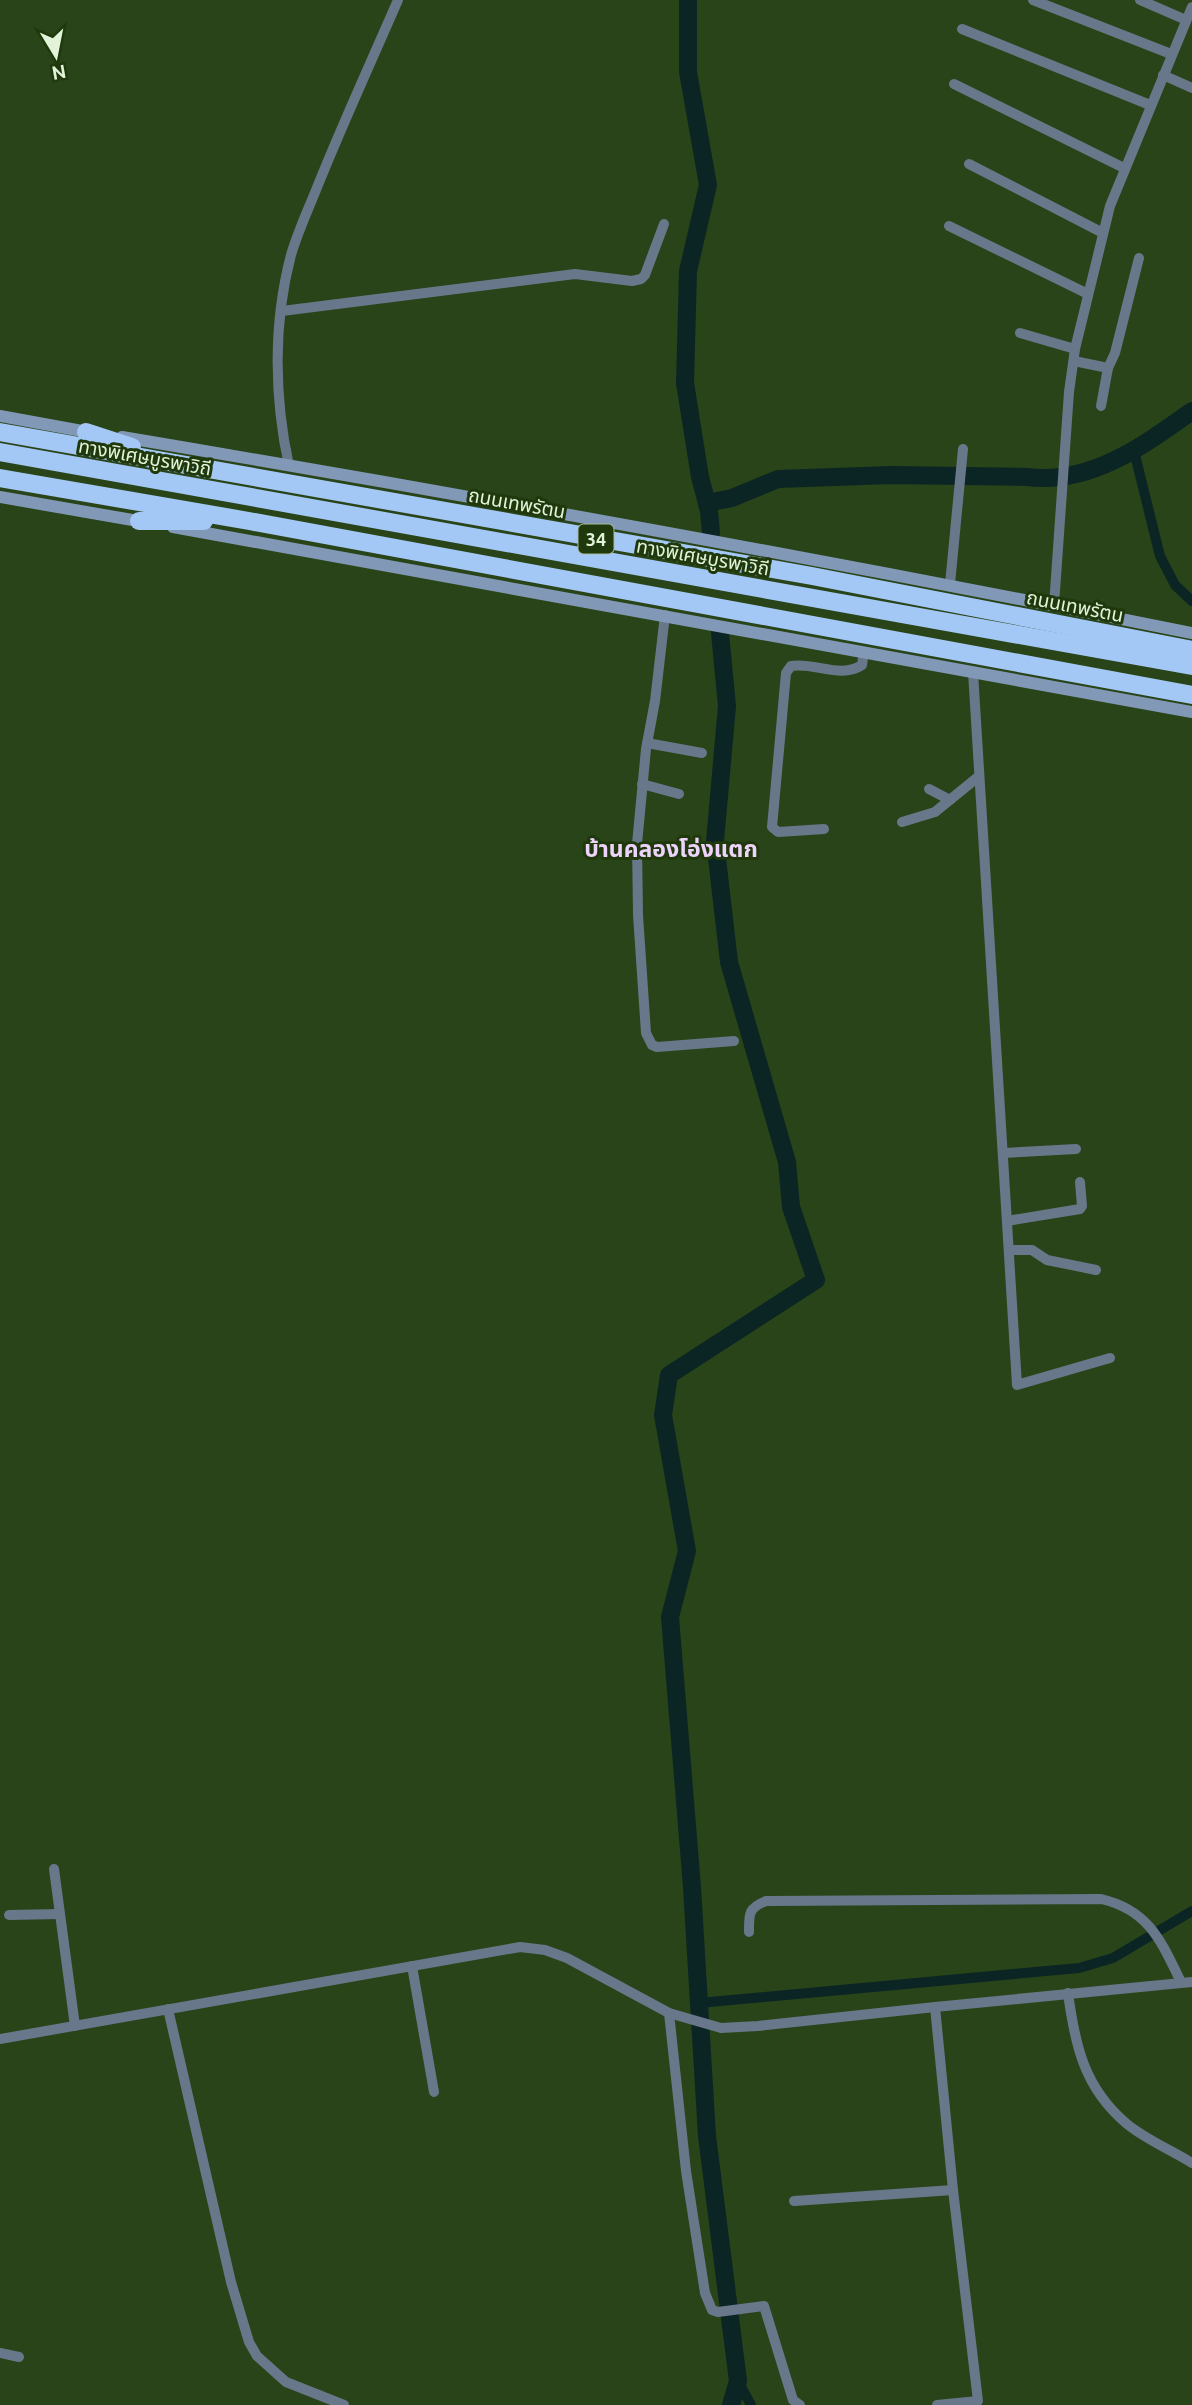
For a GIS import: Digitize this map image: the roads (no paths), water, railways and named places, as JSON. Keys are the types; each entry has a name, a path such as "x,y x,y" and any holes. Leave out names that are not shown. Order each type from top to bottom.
{"highway":[{"name":"ถนนเทพรัตน","path":"0,432 812,576 1192,650"},
{"path":"86,432 197,468"},
{"name":"ทางพิเศษบูรพาวิถี","path":"0,453 1192,666"},
{"name":"ทางพิเศษบูรพาวิถี","path":"0,471 1192,684"},
{"name":"34","path":"0,478 249,521 1192,695"},
{"path":"139,522 249,521"}],"main road":[{"name":"ถนนเทพรัตน","path":"0,416 711,539 1192,632"},
{"path":"0,497 1192,712"}],"street":[{"path":"289,466 282,432 277,370 286,277 295,242 335,143 398,0"},
{"path":"1033,0 1171,54"},
{"path":"1140,0 1186,20"},
{"path":"1054,605 1069,392 1088,294 1110,206 1192,6"},
{"path":"962,29 1150,105"},
{"path":"1163,75 1192,88"},
{"path":"954,84 1124,168"},
{"path":"969,164 1103,233"},
{"path":"282,312 575,274 632,281 641,279 645,275 664,223"},
{"path":"949,226 1088,294"},
{"path":"1101,406 1108,368 1115,353 1139,258"},
{"path":"1020,332 1076,349"},
{"path":"1074,361 1108,368"},
{"path":"950,584 963,449"},
{"path":"665,615 647,743 637,844 646,1033 652,1045 657,1047 734,1041"},
{"path":"824,829 778,832 772,827 786,673 791,666 800,665 835,671 853,670 862,665 864,652"},
{"path":"974,672 978,777 1017,1385 1110,1358"},
{"path":"647,743 702,753"},
{"path":"902,822 928,816 978,777"},
{"path":"642,784 678,794"},
{"path":"929,789 950,800"},
{"path":"1003,1153 1076,1149"},
{"path":"1007,1221 1076,1212 1082,1206 1080,1182"},
{"path":"1009,1250 1032,1250 1047,1260 1096,1270"},
{"path":"54,1869 75,2026"},
{"path":"0,2039 520,1947 545,1950 567,1958 669,2013 721,2028 1187,1982 1154,1929 1120,1903 1101,1899 766,1901 755,1905 749,1914 749,1932"},
{"path":"9,1915 60,1914"},
{"path":"412,1966 434,2092"},
{"path":"1068,1993 1077,2052 1098,2091 1127,2124 1192,2163"},
{"path":"935,2007 978,2401 937,2405"},
{"path":"168,2009 231,2282 249,2342 257,2356 286,2382 344,2405"},
{"path":"669,2013 686,2171 703,2279 712,2309 718,2312 764,2306 793,2400 800,2405"},
{"path":"794,2201 953,2190"},
{"path":"0,2353 19,2357"}],"waterway":[{"path":"688,0 688,72 708,185 688,271 685,383 711,533"},
{"path":"707,503 732,498 778,479 891,475 1050,478 1072,475 1115,460 1192,411"},
{"path":"1134,451 1160,556 1175,585 1192,601"},
{"path":"720,633 727,706 715,841 729,962 787,1162 791,1207 816,1280 669,1375 663,1415 687,1551 670,1617 692,1887 707,2136 738,2381 731,2405"},
{"path":"699,2003 1079,1968 1113,1958 1192,1911"},
{"path":"738,2381 751,2405"}],"district":[{"name":"บ้านคลองโอ่งแตก","path":"671,848"}]}
